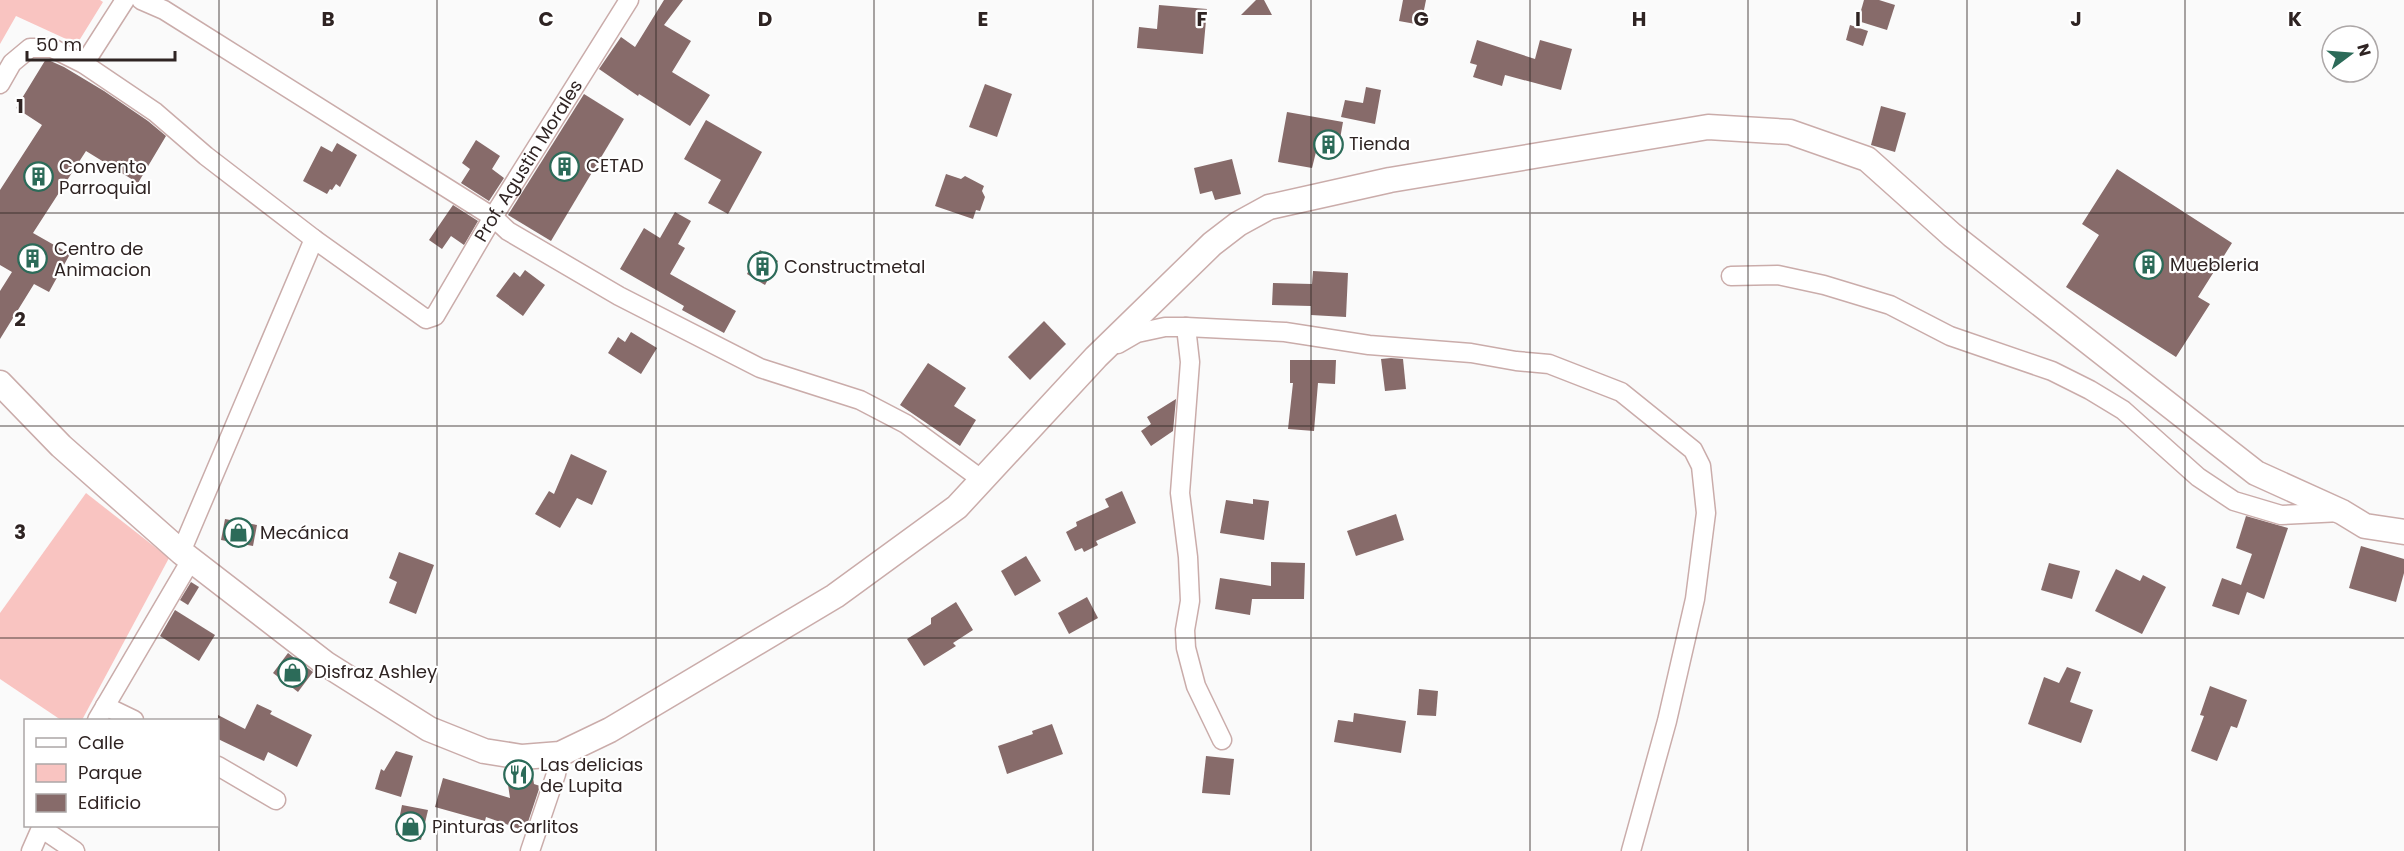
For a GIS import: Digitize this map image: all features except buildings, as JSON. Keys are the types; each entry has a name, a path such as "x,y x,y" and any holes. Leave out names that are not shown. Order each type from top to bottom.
{"street":[{"path":"84,64 125,0"},
{"path":"141,0 164,10 493,217 508,231 619,296 760,368 860,400 906,424 981,479"},
{"name":"Prof. Agustin Morales","path":"314,238 426,319 435,316 493,217 629,0"},
{"path":"0,84 12,63 30,48 52,48 84,64 155,112 206,156 314,238 186,556 101,713 129,719"},
{"path":"0,383 61,446 186,556 326,664 429,729 484,751 522,757 560,754 610,730 835,597 957,507 1096,357 1212,244 1238,224 1269,207 1390,180 1708,127 1790,132 1867,159 1952,235 2256,473 2342,512 2365,526 2401,529"},
{"path":"1731,276 1778,275 1824,285 1890,305 1950,336 2052,371 2090,390 2123,411 2198,477 2234,501 2281,515 2342,512"},
{"path":"1096,357 1137,333 1165,327 1186,327 1284,332 1369,345 1471,352 1516,361 1549,364 1622,392 1693,450 1701,466 1705,482 1706,513 1695,599 1667,721 1631,851"},
{"path":"1186,327 1190,362 1180,493 1188,557 1190,602 1185,630 1186,648 1196,686 1222,740"},
{"path":"530,851 556,774 560,754"},
{"path":"219,767 276,800"},
{"path":"31,851 41,827 75,851"}],"green space":[{"path":"0,0 100,0 103,2 77,44 16,16 0,44"},
{"path":"86,493 169,558 83,719 60,719 0,679 0,613"}],"place":[{"name":"Tienda","path":"1328,144"},
{"name":"CETAD","path":"565,166"},
{"name":"Convento Parroquial","path":"38,177"},
{"name":"Centro de Animacion","path":"33,259"},
{"name":"Muebleria","path":"2149,265"},
{"name":"Constructmetal","path":"763,267"},
{"name":"Mecánica","path":"239,533"},
{"name":"Disfraz Ashley","path":"293,672"},
{"name":"Las delicias de Lupita","path":"519,775"},
{"name":"Pinturas Carlitos","path":"411,827"}]}
